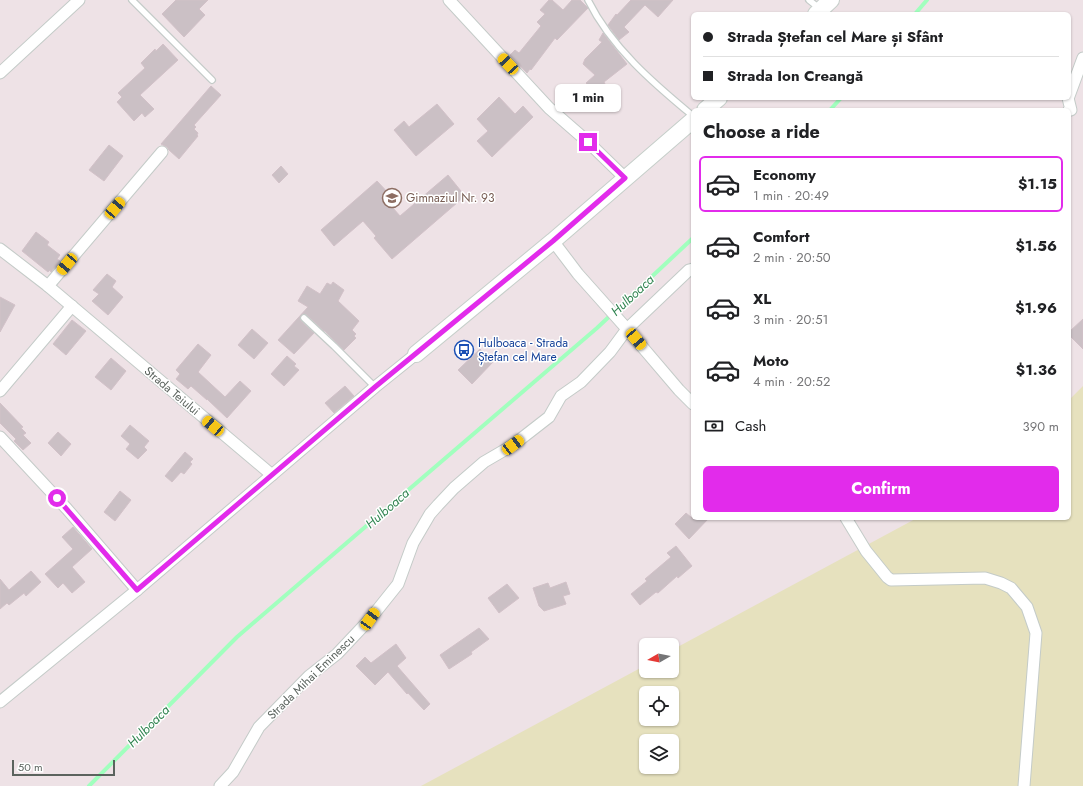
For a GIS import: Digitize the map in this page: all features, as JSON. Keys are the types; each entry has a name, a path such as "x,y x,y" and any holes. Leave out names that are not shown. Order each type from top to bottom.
{"street":[{"path":"0,72 79,0"},
{"path":"449,0 549,108 588,142 625,178"},
{"path":"1071,91 1083,58"},
{"path":"707,108 717,100"},
{"path":"0,702 137,590 375,387 553,241 691,122"},
{"path":"48,286 162,152"},
{"path":"553,241 601,301 624,325 691,402"},
{"name":"Strada Teiului","path":"0,249 48,286 272,475"},
{"name":"Strada Mihai Eminescu","path":"220,786 233,772 259,727 309,676 337,654 370,619 398,584 413,543 430,514 454,488 484,462 513,445 549,418 561,396 581,382 610,352 624,325 691,269"},
{"path":"0,391 72,306"},
{"path":"0,437 67,509 137,590"},
{"path":"847,520 866,551 886,577 891,580 985,578 1001,582 1011,588 1027,607 1036,633 1024,786"}],"lane":[{"path":"132,0 212,80"},
{"path":"588,0 610,36 641,72 691,114"},
{"path":"304,318 375,387"}],"shaded area":[{"path":"1083,386 1083,786 421,786 639,669 639,678 679,678 679,646 913,520 1071,520 1071,398"}],"building":[{"path":"176,0 208,0 199,9 205,15 184,37 162,14"},
{"path":"549,0 552,0 563,10 572,0 580,0 588,8 557,40 555,38 531,70 530,69 527,73 510,55 515,50 519,53 541,26 537,22 545,14 540,10"},
{"path":"631,0 673,0 658,17 645,5 624,27 629,32 619,40 608,25 616,14 617,15"},
{"path":"603,33 627,64 604,82 605,84 596,93 586,83 595,75 583,64 585,59 602,42 599,40"},
{"path":"163,44 178,60 140,95 154,109 145,117 142,113 134,121 117,102 122,97 118,93 145,68 141,63 155,49 156,51"},
{"path":"211,86 221,95 194,125 196,127 194,129 198,133 198,136 179,159 167,147 161,144"},
{"path":"499,97 515,114 523,106 533,117 492,157 477,141 488,131 477,119"},
{"path":"437,104 454,124 416,156 394,130 404,121 409,127"},
{"path":"109,145 123,156 104,181 89,170"},
{"path":"281,166 288,174 279,183 272,175"},
{"path":"448,175 465,196 392,259 374,238 376,236 363,221 334,246 321,230 377,181 391,196 386,200 400,216"},
{"path":"36,232 49,242 47,245 60,255 57,259 60,261 51,272 50,270 48,272 22,251"},
{"path":"107,274 116,281 112,287 123,297 108,315 92,301 99,294 93,290"},
{"path":"333,282 344,290 338,301 359,321 352,330 356,334 354,336 356,338 344,350 307,315 303,314 301,315 300,320 314,333 294,354 278,340 308,307 298,301 307,286 320,294 327,283 331,285"},
{"path":"0,297 15,305 0,332"},
{"path":"1083,319 1083,349 1071,337 1071,330"},
{"path":"72,320 86,331 66,355 53,344"},
{"path":"252,329 268,343 254,359 238,345"},
{"path":"198,344 211,355 198,372 225,397 240,381 251,391 227,418 191,386 188,389 176,379 180,374 176,370"},
{"path":"480,349 493,362 472,384 458,370"},
{"path":"287,356 296,364 294,366 299,370 284,386 271,374"},
{"path":"111,358 126,371 111,390 95,377"},
{"path":"345,386 354,396 334,413 325,403"},
{"path":"0,403 23,427 21,428 26,433 23,435 31,443 23,450 14,441 16,439 0,423"},
{"path":"130,425 149,441 144,447 147,450 138,459 126,449 130,444 121,436"},
{"path":"58,432 71,444 61,456 48,443"},
{"path":"185,452 193,459 190,462 192,464 184,474 181,472 172,482 165,476"},
{"path":"120,491 131,500 115,521 104,512"},
{"path":"686,513 691,517 691,520 707,520 689,539 675,524"},
{"path":"73,527 92,549 72,567 85,582 72,593 63,583 58,588 45,574 73,549 62,537"},
{"path":"676,546 692,566 678,578 677,576 658,593 656,592 640,605 631,594 647,581 645,579 671,557 667,553"},
{"path":"31,571 41,582 26,596 24,593 9,605 7,603 0,609 0,579 9,590"},
{"path":"566,582 570,594 563,596 566,604 544,611 539,606 533,588 548,583 550,588"},
{"path":"507,584 519,598 499,613 488,598"},
{"path":"479,628 489,639 471,652 472,654 449,669 440,655"},
{"path":"396,644 406,658 397,666 430,704 424,710 408,693 407,694 388,672 375,685 356,666 365,657 371,663"}],"waterway":[{"name":"Hulboaca","path":"917,12 927,0"},
{"name":"Hulboaca","path":"832,108 839,100"},
{"name":"Hulboaca","path":"89,786 237,637 597,328 691,240"}],"place":[{"name":"Gimnaziul Nr. 93","path":"392,198"},
{"name":"Hulboaca - Strada Ștefan cel Mare","path":"464,350"}],"route":[{"path":"57,498 137,590 375,387 553,241 625,178 588,142"}]}
